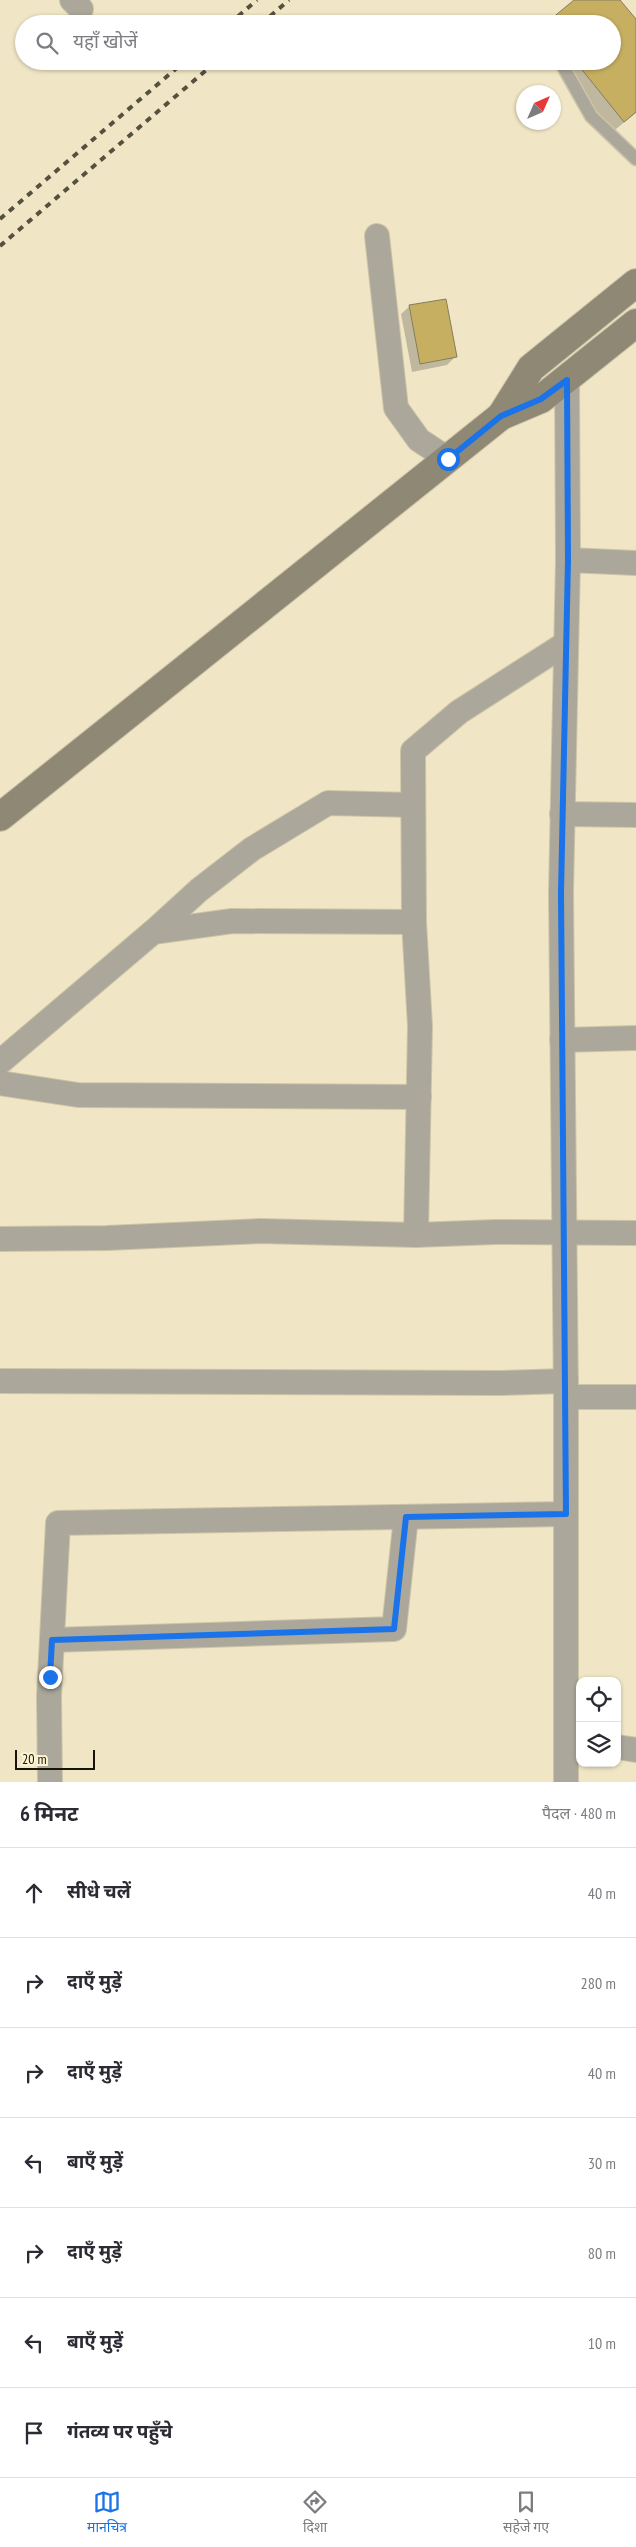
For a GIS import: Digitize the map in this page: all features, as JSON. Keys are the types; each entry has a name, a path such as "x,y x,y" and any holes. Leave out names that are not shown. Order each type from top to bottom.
{"street":[{"path":"377,236 396,408 419,440 448,459"},
{"path":"501,416 531,368 636,283"},
{"path":"0,817 501,416 541,399 636,323"},
{"path":"566,1782 573,1741 566,1514 562,1040 562,814 568,560 567,380"},
{"path":"568,560 636,563"},
{"path":"416,1235 420,1026 414,922 413,751 459,712 565,644"},
{"path":"0,1062 153,932 199,890 252,849 328,803 413,805"},
{"path":"562,814 636,815"},
{"path":"153,932 232,921 414,922"},
{"path":"562,1040 636,1038"},
{"path":"0,1083 78,1095 419,1097"},
{"path":"0,1239 108,1238 260,1231 416,1235 495,1232 636,1233"},
{"path":"0,1381 499,1382 636,1397"},
{"path":"50,1782 49,1696 58,1523 566,1514"},
{"path":"52,1640 394,1629 406,1517"},
{"path":"621,1748 636,1750"}],"lane":[{"path":"565,70 591,116 636,159"}],"building":[{"path":"574,0 620,0 636,19 636,112 624,122 582,70 621,70 621,15 556,15"},
{"path":"446,299 457,357 420,364 409,305"}],"railway":[{"path":"240,15 257,0"},
{"path":"272,15 289,0"},
{"path":"0,219 174,70"},
{"path":"0,246 206,70"}],"route":[{"path":"50,1677 52,1640 394,1629 406,1517 566,1514 561,893 568,560 567,380 541,399 501,416 448,459"}]}
